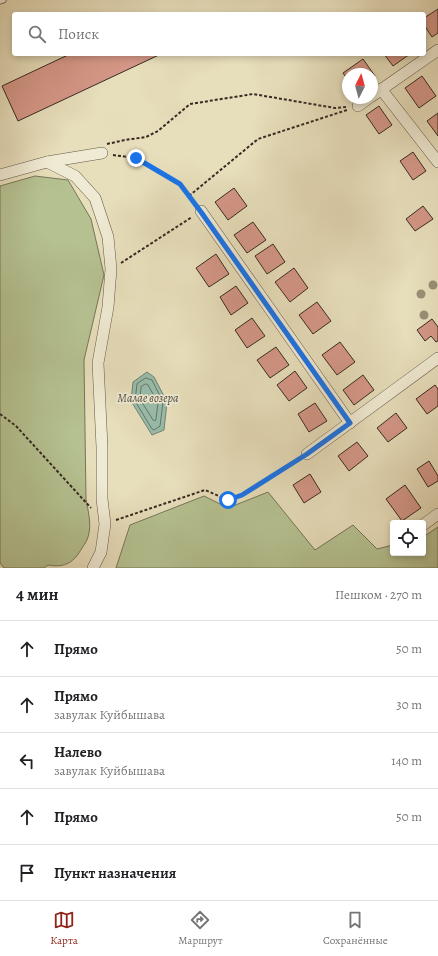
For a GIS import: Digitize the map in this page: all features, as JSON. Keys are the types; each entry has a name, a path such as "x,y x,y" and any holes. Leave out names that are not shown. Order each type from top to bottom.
{"street":[{"path":"378,92 438,50"},
{"path":"382,89 438,162"},
{"path":"0,175 103,149"},
{"path":"47,162 75,176 95,198 108,237 111,269 108,307 98,363 102,447 102,499 105,524 101,552 93,568"},
{"path":"201,212 350,423"},
{"path":"307,454 438,358"},
{"path":"426,523 438,514"}],"path":[{"path":"103,149 125,140 146,137 158,130 190,104 254,94 335,108 358,106"},
{"path":"190,196 258,139 358,106"},
{"path":"103,149 136,158 180,184 201,212 111,269"},
{"path":"0,414 16,426 105,524 205,490 228,500 242,495 307,454"}],"shaded area":[{"path":"35,176 68,180 91,219 104,275 84,360 86,499 90,528 88,537 76,557 65,565 48,565 44,568 4,568 0,563 0,186"},
{"path":"268,492 315,550 353,525 377,549 390,546 390,556 426,556 426,535 438,527 438,568 116,568 130,525 204,496 228,508"}],"water":[{"name":"Малае возера","path":"147,372 154,377 167,402 164,430 152,435 131,401 133,382"}],"building":[{"path":"438,9 438,33 432,37 426,28 426,17"},
{"path":"66,56 157,56 18,121 2,86"},
{"path":"386,56 407,56 393,66"},
{"path":"363,59 369,68 350,68"},
{"path":"422,76 436,96 419,108 405,88"},
{"path":"379,106 392,125 379,134 366,115"},
{"path":"438,113 438,136 427,121"},
{"path":"413,152 426,171 413,180 400,161"},
{"path":"234,188 247,206 228,220 215,202"},
{"path":"423,206 433,219 415,231 406,219"},
{"path":"253,222 266,240 247,253 234,235"},
{"path":"273,244 285,262 267,274 255,256"},
{"path":"216,254 229,274 209,287 196,268"},
{"path":"294,268 308,288 290,302 275,282"},
{"path":"236,286 248,303 231,315 220,297"},
{"path":"317,302 331,321 313,334 299,315"},
{"path":"252,318 265,336 247,348 235,330"},
{"path":"432,319 438,327 438,341 436,342 431,336 425,341 417,330"},
{"path":"340,342 355,362 337,375 322,355"},
{"path":"276,347 289,365 270,378 257,360"},
{"path":"295,371 307,388 289,401 277,385"},
{"path":"363,375 374,390 354,405 343,390"},
{"path":"435,385 438,389 438,406 427,414 416,399"},
{"path":"315,403 327,421 309,432 298,414"},
{"path":"396,413 407,428 388,442 377,428"},
{"path":"357,442 368,456 349,471 338,456"},
{"path":"429,461 438,476 438,481 428,487 417,469"},
{"path":"310,474 321,492 304,503 293,485"},
{"path":"405,485 421,508 401,520 386,499"}],"route":[{"path":"136,158 180,184 350,423 307,454 242,495 228,500"}]}
